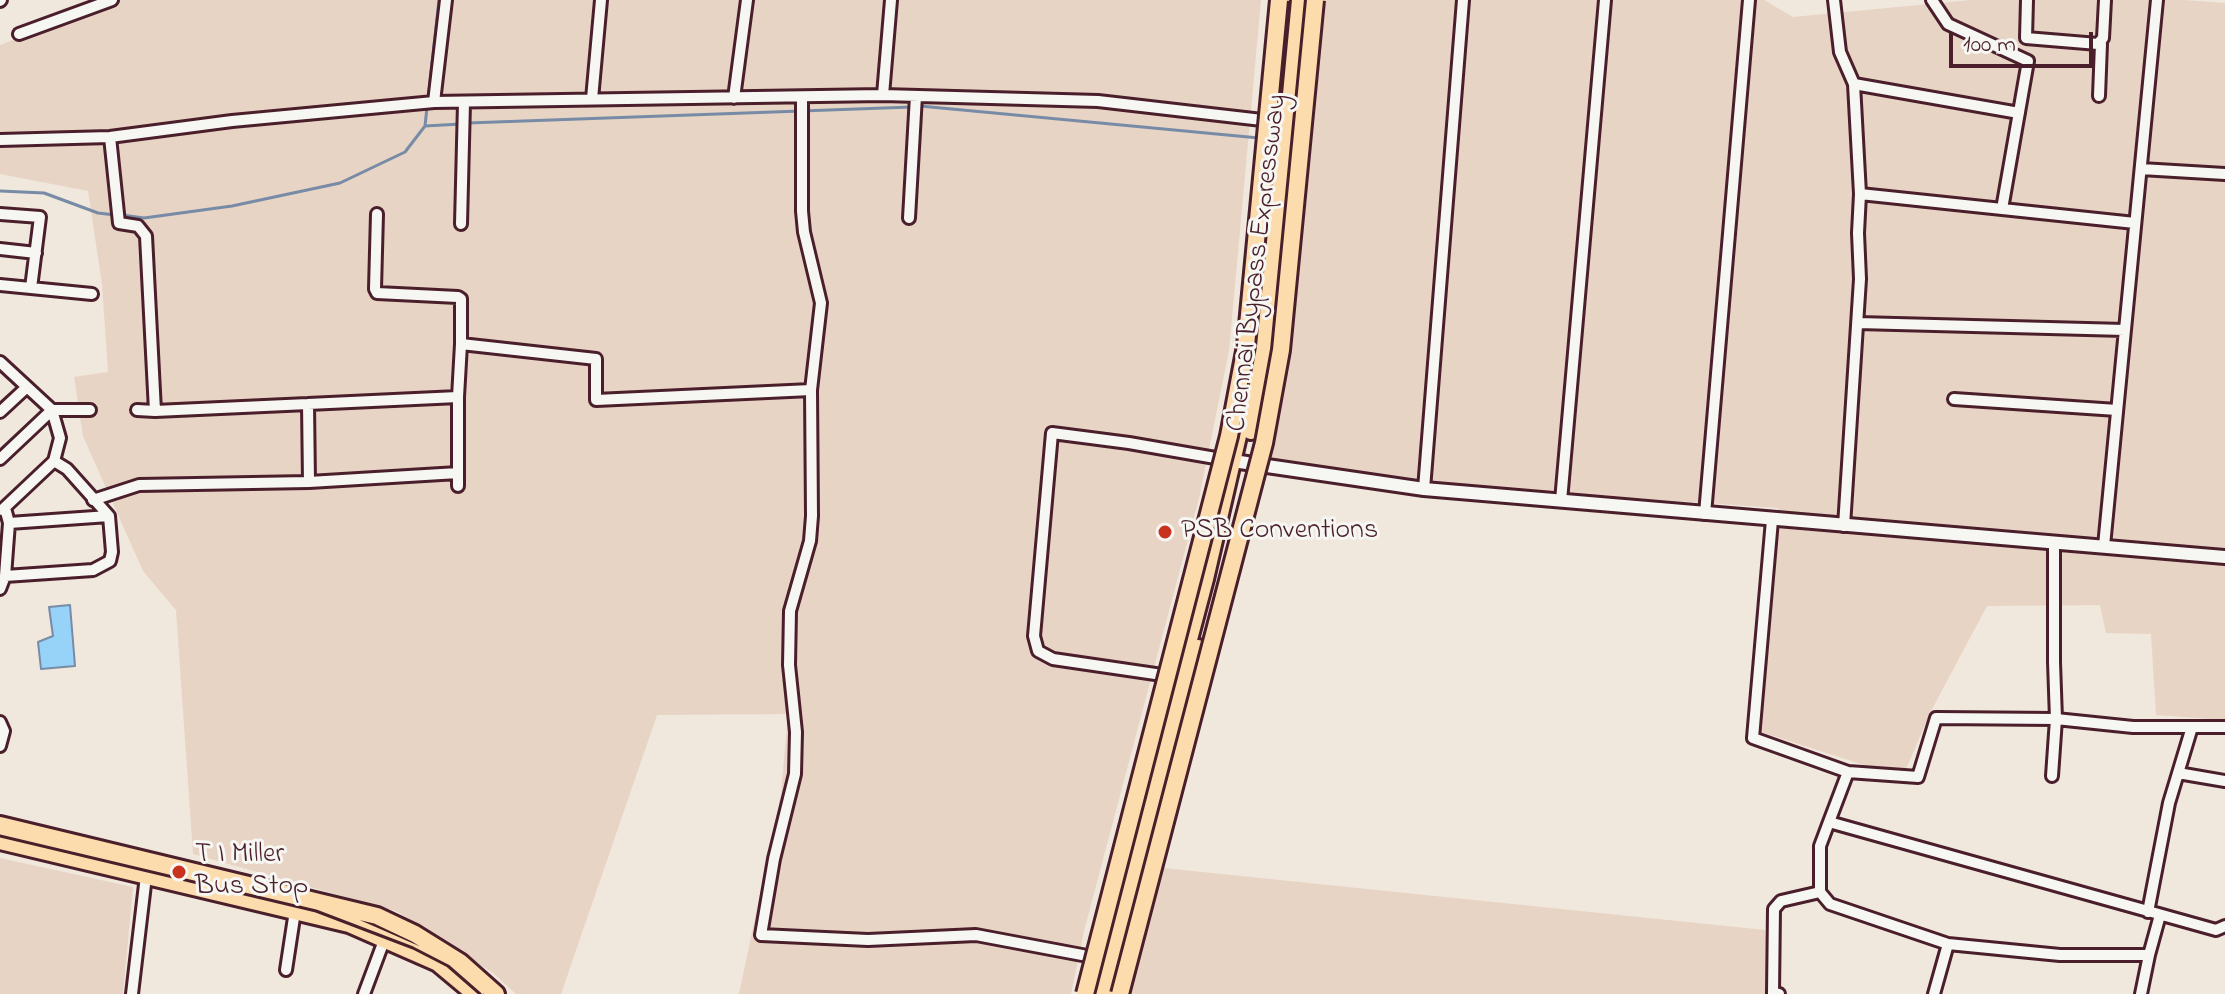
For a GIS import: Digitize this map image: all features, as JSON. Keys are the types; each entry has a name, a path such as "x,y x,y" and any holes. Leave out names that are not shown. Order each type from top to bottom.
{"main road":[{"name":"Chennai Bypass Expressway","path":"1085,994 1229,436 1246,346 1279,0"},
{"path":"1095,994 1263,374 1270,121 1286,0"},
{"path":"1270,121 1300,0"},
{"name":"Chennai Bypass Expressway","path":"1120,994 1264,443 1281,350 1315,0"},
{"path":"1110,994 1238,462"},
{"path":"0,825 377,916 415,934 460,962 496,994"},
{"path":"0,841 349,924 438,963 475,994"}],"street":[{"path":"19,34 112,0"},
{"path":"434,102 446,0"},
{"path":"592,99 601,0"},
{"path":"734,98 747,0"},
{"path":"883,95 891,0"},
{"path":"1424,489 1463,0"},
{"path":"1561,501 1605,0"},
{"path":"1705,514 1749,0"},
{"path":"1834,0 1840,52 1854,84 1860,194 1858,323 1844,526"},
{"path":"1932,0 1948,24 2028,61 2002,209"},
{"path":"2027,0 2026,38 2101,44"},
{"path":"2099,96 2105,0"},
{"path":"2104,546 2157,0"},
{"path":"1854,84 2019,113"},
{"path":"0,140 110,137 232,121 434,102 592,99 734,98 802,106 883,95 1098,101 1270,121"},
{"path":"909,218 916,96"},
{"path":"461,224 464,103"},
{"path":"802,106 804,232 821,303 811,390 812,516 810,541 790,611 789,665 796,764 774,859 761,935 868,940 976,935 1104,959"},
{"path":"110,137 119,223 138,226 146,236 155,411"},
{"path":"2141,169 2225,174"},
{"path":"1860,194 2135,223"},
{"path":"0,214 40,217 31,288"},
{"path":"377,214 377,293 461,299 458,486"},
{"path":"0,249 36,253"},
{"path":"0,285 92,294"},
{"path":"1858,323 2125,330"},
{"path":"461,344 596,359 596,400 811,390"},
{"path":"0,362 52,410 60,438 54,461 2,510 9,523 5,576 0,589"},
{"path":"0,412 27,387"},
{"path":"137,410 458,397"},
{"path":"1954,399 2117,410"},
{"path":"308,404 309,482"},
{"path":"0,459 52,410 90,410"},
{"path":"1179,678 1053,659 1038,651 1034,636 1052,433 1424,489 2225,557"},
{"path":"5,576 93,570 110,561 109,516 67,469 54,461"},
{"path":"93,500 139,485 309,482 458,473"},
{"path":"9,523 109,516"},
{"path":"1772,520 1753,738 1848,772 1918,777 1936,718 2056,719 2133,727 2225,727"},
{"path":"2052,776 2056,719 2054,542"},
{"path":"0,722 4,731 0,746"},
{"path":"2148,912 2169,803 2192,727"},
{"path":"1848,772 1820,846 1820,892 1830,904 1948,944 2060,955 2149,955"},
{"path":"2178,773 2225,781"},
{"path":"1829,822 2216,930 2225,926"},
{"path":"132,994 146,876"},
{"path":"1779,994 1773,993 1774,909 1781,901 1820,892"},
{"path":"286,970 295,911"},
{"path":"2141,994 2160,915"},
{"path":"364,994 385,938"},
{"path":"1934,994 1948,944"}],"shaded area":[{"path":"118,0 1261,0 1229,351 1199,498 1084,931 1071,994 739,994 781,794 788,714 657,715 561,994 516,994 493,973 396,911 193,854 176,610 143,571 83,436 74,377 108,372 102,284 88,191 0,174 0,45"},
{"path":"1323,0 1764,0 1793,17 1971,0 2184,0 2225,3 2225,720 2156,715 2151,634 2106,633 2100,605 1987,606 1931,711 1906,769 1867,766 1761,732 1778,508 1415,483 1268,462 1292,324"},
{"path":"0,858 133,887 123,994 0,994"},
{"path":"1163,868 1765,930 1772,994 1128,994"}],"water":[{"path":"70,605 75,666 41,669 38,642 53,636 49,607"}],"waterway":[{"path":"428,100 439,0"},
{"path":"920,106 1259,138"},
{"path":"122,215 144,218 232,206 340,183 405,152 425,126 427,107"},
{"path":"468,123 912,107"},
{"path":"425,126 461,124"},
{"path":"0,191 44,193 98,213 115,215"}],"railway":[{"path":"0,836 316,911 413,948 448,966 480,994"}],"place":[{"name":"PSB Conventions","path":"1165,532"},
{"name":"T I Miller Bus Stop","path":"179,872"}]}
